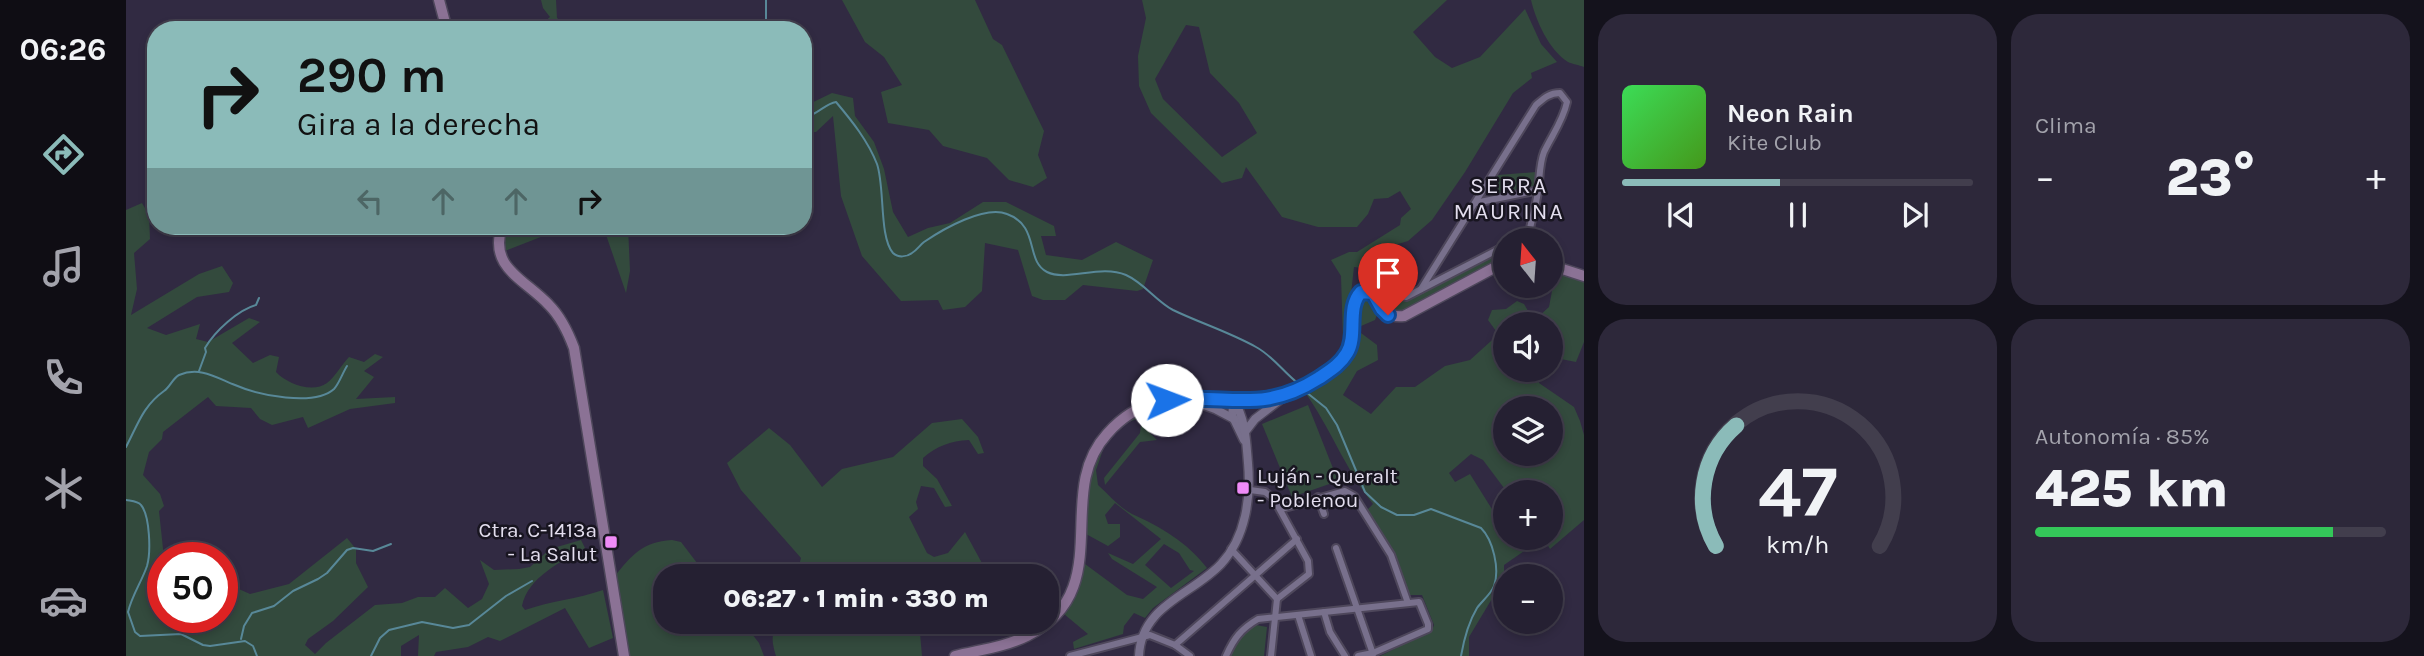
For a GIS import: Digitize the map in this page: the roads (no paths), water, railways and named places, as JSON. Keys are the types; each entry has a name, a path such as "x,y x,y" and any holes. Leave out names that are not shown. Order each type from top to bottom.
{"main road":[{"path":"439,0 445,21"},
{"path":"500,235 498,244 504,263 551,306 565,327 574,348 624,656"},
{"path":"955,656 1018,640 1039,629 1055,615 1070,592 1078,572 1082,550 1084,482 1089,464 1098,445 1114,426 1136,410 1157,402 1179,399 1259,401 1284,397 1316,380 1344,358 1352,341 1355,301 1361,292 1373,293 1388,315 1404,316 1493,268"},
{"path":"1563,269 1584,276"}],"street":[{"path":"1421,289 1536,105 1553,93 1560,93 1567,102 1565,114 1544,152 1530,228"},
{"path":"1475,203 1539,190"},
{"path":"1384,277 1389,289 1406,297 1493,252"},
{"path":"1245,432 1255,419 1284,397"},
{"path":"1179,399 1207,405 1234,419"},
{"path":"1234,401 1231,410 1246,444"},
{"path":"1139,656 1143,636 1153,615 1167,603 1196,586 1222,563 1245,518 1250,491 1245,432 1243,416 1234,401"},
{"path":"1250,491 1265,492 1281,509 1308,561 1309,575 1277,599"},
{"path":"1281,509 1345,491 1354,496 1391,555 1408,603"},
{"path":"1318,498 1324,514"},
{"path":"1175,645 1297,539"},
{"path":"1336,548 1373,654"},
{"path":"1231,549 1277,599 1271,656"},
{"path":"1226,656 1232,641 1242,628 1258,619 1419,601 1428,629 1373,654 1358,656"},
{"path":"1324,612 1330,632 1345,656"},
{"path":"1298,615 1311,656"},
{"path":"1070,656 1150,635 1175,645 1190,656"}],"waterway":[{"path":"766,0 766,21"},
{"path":"812,115 836,102 869,147 879,174 886,236 895,255 910,254 942,231 976,215 998,212 1007,214 1017,219 1024,227 1036,260 1047,272 1064,275 1105,271 1126,275 1173,310 1262,351 1300,385"},
{"path":"199,371 205,348 215,335 235,316 256,305 259,298"},
{"path":"126,447 146,409 179,375 201,372 245,389 286,398 300,398 325,394 334,389 347,366"},
{"path":"1306,392 1326,408 1337,425 1365,492 1381,507 1397,515 1414,515 1431,509 1481,528 1485,533 1494,555 1496,579 1493,589 1471,619 1461,656"},
{"path":"126,500 141,505 149,534 147,566 128,612 135,632 140,636 181,634 210,646 245,641 253,646 257,656"},
{"path":"241,639 244,626 252,613 274,606 293,591 318,579 327,573 347,550 353,548 373,551 391,544"},
{"path":"371,656 380,638 389,630 422,622 453,628 469,625 506,596 532,581"}],"place":[{"name":"Luján - Queralt - Poblenou","path":"1243,488"},
{"name":"Ctra. C-1413a - La Salut","path":"611,542"}],"district":[{"name":"SERRA MAURINA","path":"1509,198"}]}
